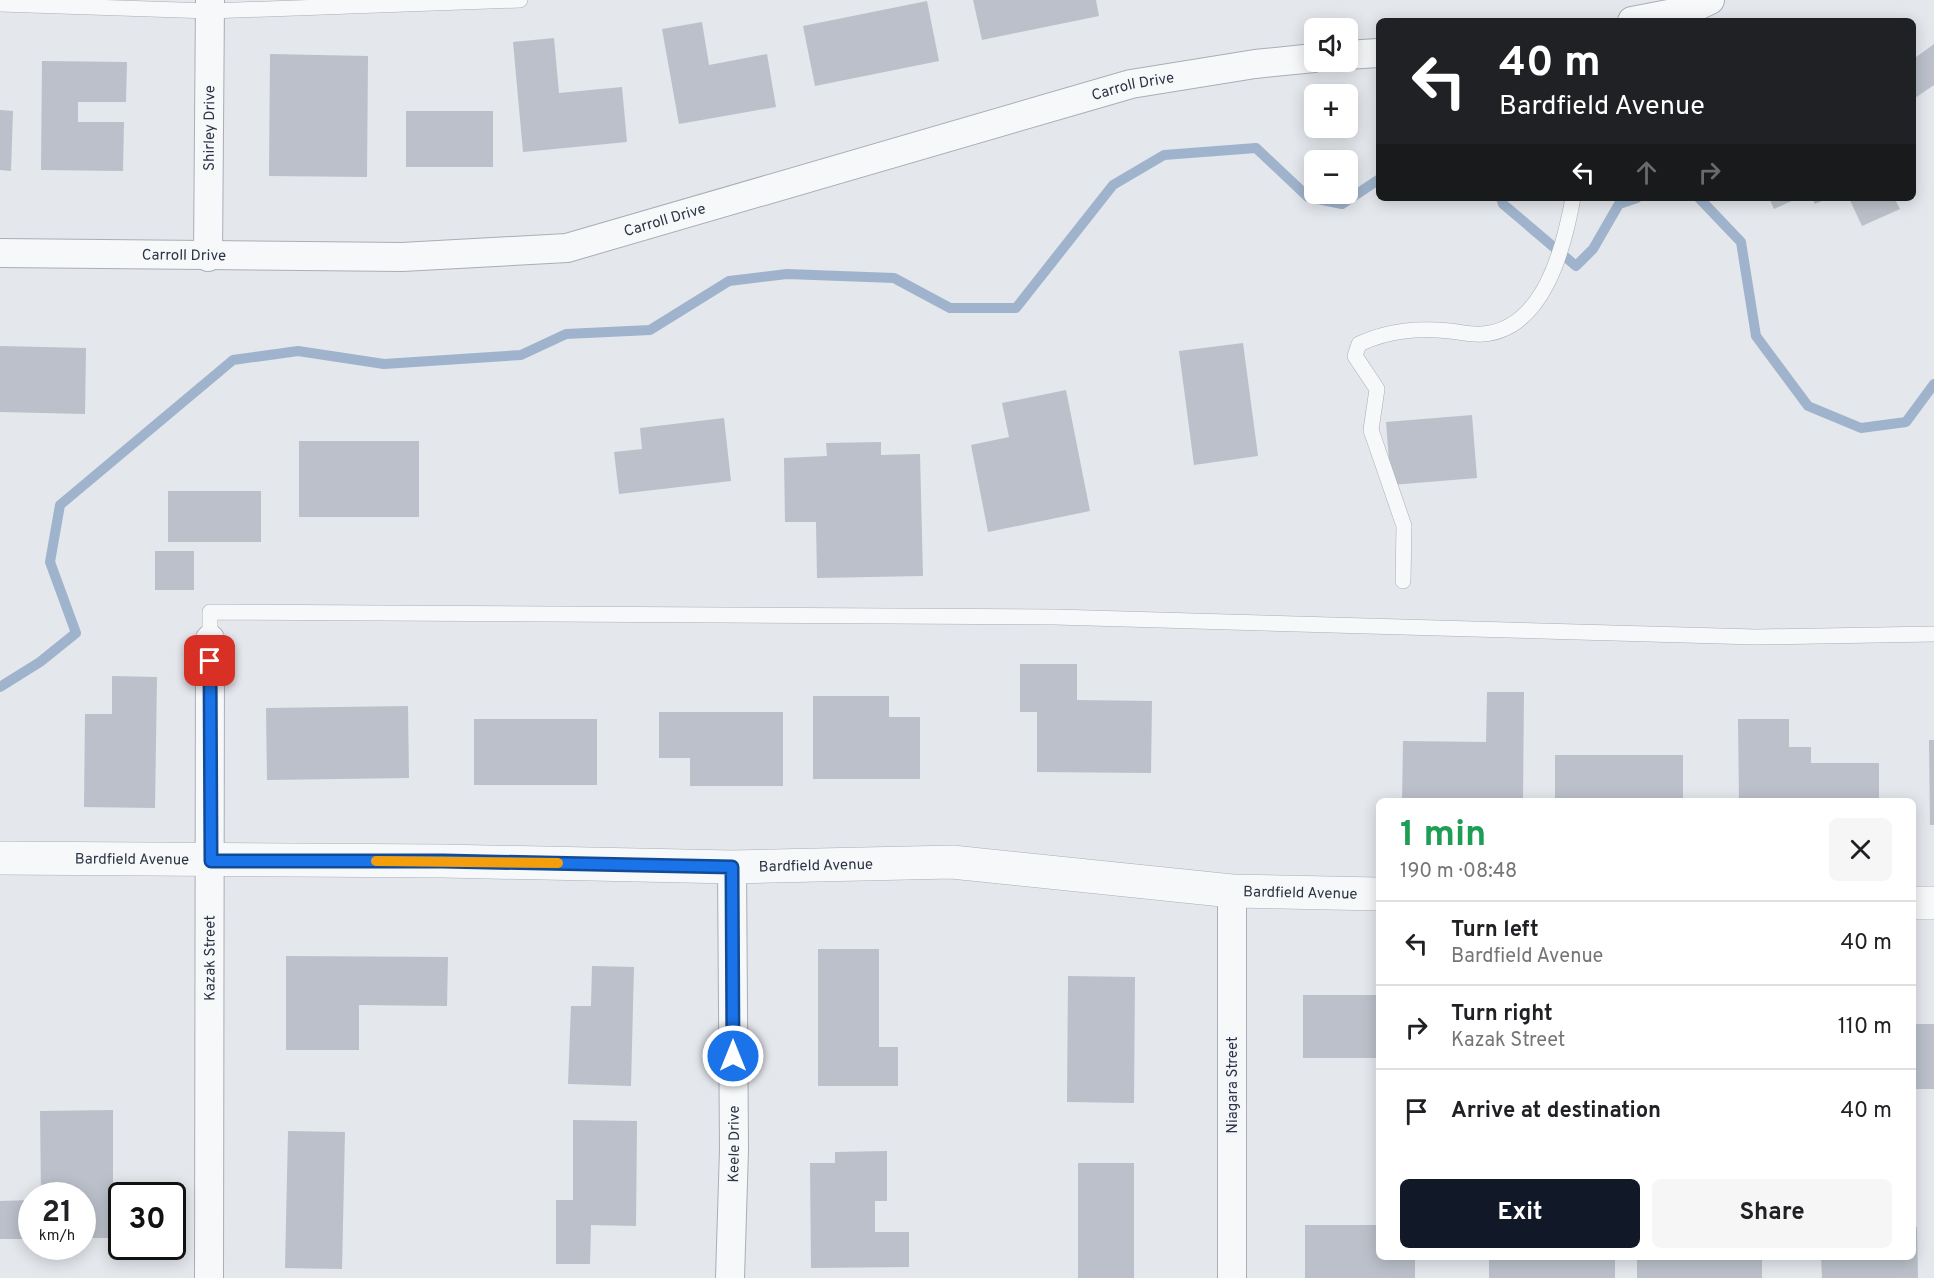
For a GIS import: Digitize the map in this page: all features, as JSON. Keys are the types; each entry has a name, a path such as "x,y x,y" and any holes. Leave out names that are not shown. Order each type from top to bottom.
{"street":[{"path":"1648,18 1689,10 1710,0"},
{"name":"Shirley Drive","path":"208,257 210,5"},
{"path":"1358,54 1376,52"},
{"name":"Carroll Drive","path":"0,253 208,257 402,257 567,248 1131,84 1255,64 1304,59"},
{"name":"Kazak Street","path":"209,1278 210,639"},
{"name":"Bardfield Avenue","path":"0,858 443,861 732,867 952,862 1232,891 1376,894"},
{"name":"Keele Drive","path":"730,1278 734,1150 732,867"},
{"name":"Niagara Street","path":"1232,891 1232,1278"},
{"path":"1916,903 1934,903"}],"lane":[{"path":"0,4 210,5 520,0"},
{"path":"1403,581 1404,526 1371,430 1377,389 1355,356 1359,344 1377,335 1407,330 1483,334 1510,327 1530,308 1552,274 1568,225 1572,201"},
{"path":"210,639 210,612 1055,617 1756,637 1934,634"}],"building":[{"path":"973,0 1096,0 1099,16 982,40"},
{"path":"927,1 939,61 815,86 803,26"},
{"path":"702,22 709,65 767,54 776,107 679,124 662,29"},
{"path":"554,38 559,93 622,87 627,142 523,152 513,42"},
{"path":"1934,44 1934,85 1916,97 1916,57"},
{"path":"270,54 368,56 367,177 269,176"},
{"path":"42,61 127,62 126,102 78,102 78,122 124,122 123,171 41,170"},
{"path":"0,110 13,111 11,171 0,170"},
{"path":"406,111 493,111 493,167 406,167"},
{"path":"1770,201 1791,201 1774,209"},
{"path":"1850,201 1896,201 1900,209 1862,226"},
{"path":"1243,343 1258,456 1194,465 1179,351"},
{"path":"0,346 86,348 85,414 0,412"},
{"path":"1066,390 1090,511 988,532 971,445 1009,437 1002,403"},
{"path":"1472,415 1477,478 1391,485 1386,422"},
{"path":"724,418 731,481 619,494 614,452 642,449 640,428"},
{"path":"299,441 419,441 419,517 299,517"},
{"path":"881,442 881,455 920,454 923,576 817,578 816,522 785,522 784,458 827,456 826,443"},
{"path":"168,491 261,491 261,542 168,542"},
{"path":"155,551 194,551 194,590 155,590"},
{"path":"1020,664 1077,664 1077,700 1152,701 1151,773 1037,772 1037,712 1020,712"},
{"path":"112,676 157,677 155,808 84,807 85,714 112,714"},
{"path":"1487,692 1524,692 1523,798 1402,798 1403,741 1486,742"},
{"path":"813,696 889,696 889,717 920,717 920,779 813,779"},
{"path":"408,706 409,778 267,780 266,708"},
{"path":"659,712 783,712 783,786 690,786 690,758 659,758"},
{"path":"474,719 597,719 597,785 474,785"},
{"path":"1738,719 1789,719 1789,747 1811,747 1811,763 1879,763 1879,798 1739,798"},
{"path":"1929,740 1934,740 1934,825 1930,825"},
{"path":"1555,755 1683,755 1683,798 1555,798"},
{"path":"818,949 879,949 879,1047 898,1047 898,1086 818,1086"},
{"path":"286,956 448,957 447,1006 359,1005 359,1050 286,1050"},
{"path":"592,966 634,967 631,1086 568,1084 571,1006 591,1006"},
{"path":"1068,976 1135,977 1134,1103 1067,1102"},
{"path":"1303,995 1376,995 1376,1058 1303,1058"},
{"path":"1916,1024 1934,1024 1934,1089 1916,1089"},
{"path":"113,1110 113,1182 108,1182 108,1238 96,1238 96,1182 41,1182 40,1111"},
{"path":"573,1120 637,1121 636,1226 591,1225 590,1264 556,1264 556,1200 573,1200"},
{"path":"288,1131 345,1132 342,1269 285,1268"},
{"path":"887,1151 887,1201 875,1201 875,1232 909,1232 909,1267 811,1268 810,1163 835,1163 835,1152"},
{"path":"1078,1163 1134,1163 1134,1278 1078,1278"},
{"path":"18,1200 18,1239 0,1239 0,1201"},
{"path":"1305,1225 1376,1225 1376,1260 1415,1260 1415,1278 1305,1278"},
{"path":"1917,1227 1918,1278 1822,1278 1821,1260 1916,1260"},
{"path":"1489,1260 1615,1260 1615,1278 1489,1278"},
{"path":"1637,1260 1762,1260 1762,1278 1637,1278"}],"waterway":[{"path":"0,687 40,662 76,633 50,562 60,505 233,360 298,351 384,364 521,355 566,334 650,330 729,281 787,274 894,278 950,308 1016,308 1113,185 1164,155 1256,148 1308,197 1342,204 1376,181"},
{"path":"1502,201 1576,266 1593,249 1619,204 1628,201"},
{"path":"1702,201 1741,242 1756,336 1808,406 1861,428 1906,422 1934,384"}],"slow traffic":[{"path":"376,861 558,863"}],"route":[{"path":"210,661 211,861 443,861 732,867 733,1056"}]}
